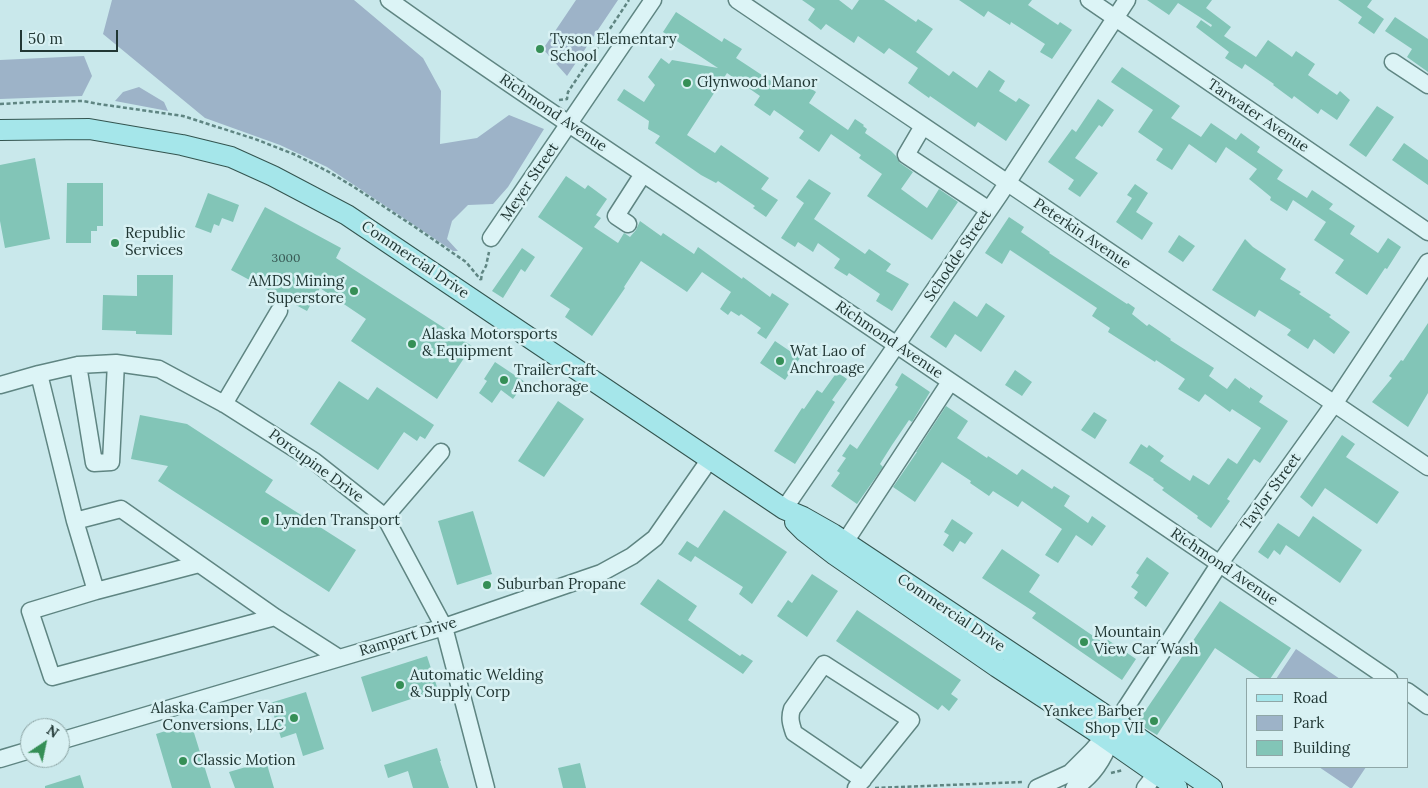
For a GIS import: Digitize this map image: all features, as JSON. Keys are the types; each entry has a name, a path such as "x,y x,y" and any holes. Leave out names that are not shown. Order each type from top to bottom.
{"main road":[{"name":"Commercial Drive","path":"0,130 89,129 182,144 230,157 273,176 347,215 784,509 809,520 845,542 1110,734"},
{"name":"Commercial Drive","path":"784,509 804,531 835,555 997,667 1110,734"},
{"path":"1110,734 1151,781 1177,788"},
{"path":"1110,734 1212,788"}],"street":[{"name":"Richmond Avenue","path":"389,0 1388,678"},
{"name":"Meyer Street","path":"491,238 653,0"},
{"name":"Peterkin Avenue","path":"737,0 1428,467"},
{"name":"Tarwater Avenue","path":"1089,0 1428,232"},
{"name":"Schodde Street","path":"784,509 989,210 1127,0"},
{"path":"1393,62 1428,86"},
{"path":"923,126 906,155 989,210"},
{"path":"616,216 644,174"},
{"name":"Taylor Street","path":"1110,734 1220,563 1334,404 1428,262"},
{"path":"224,404 279,311"},
{"path":"78,365 94,464 111,462 116,364"},
{"name":"Porcupine Drive","path":"0,385 78,365 116,364 159,369 224,404 314,461 385,517 444,627 486,788"},
{"path":"39,374 75,521 96,591"},
{"path":"845,542 950,382"},
{"path":"385,517 441,452"},
{"name":"Rampart Drive","path":"70,738 444,627 601,573 632,556 655,538 710,459"},
{"path":"75,521 121,509 275,617 339,658"},
{"path":"199,564 96,591 30,611 52,677 275,617"},
{"path":"824,664 911,720 865,785 794,733 790,717 792,709 824,664"},
{"path":"1408,692 1428,706"},
{"path":"1034,784 1070,773 1110,734"},
{"path":"1074,788 1093,772 1102,760 1110,734"},
{"path":"0,759 20,753"}],"path":[{"path":"554,97 560,100 567,99 568,92 629,0"},
{"path":"480,286 482,273 486,266"},
{"path":"865,785 1034,784"}],"green space":[{"path":"112,0 354,0 423,58 441,91 440,144 477,138 509,115 544,129 508,187 493,204 468,205 452,221 447,239 458,251 453,251 327,167 280,145 205,118 103,34"},
{"path":"576,0 618,0 567,76 543,49"},
{"path":"84,56 92,76 82,96 0,99 0,60"},
{"path":"139,87 164,102 168,111 115,101 123,92"},
{"path":"1296,649 1339,678 1277,678"},
{"path":"1320,768 1365,768 1352,788"}],"building":[{"path":"802,0 839,0 852,10 859,0 884,0 916,22 918,19 933,29 916,52 949,76 953,71 977,88 989,70 1005,81 999,91 1016,102 1019,98 1030,105 1006,141 978,122 975,127 908,83 918,68 889,48 884,54 858,36 854,43 826,24 821,30 808,20 815,9"},
{"path":"959,0 1032,0 1028,5 1058,25 1060,22 1072,30 1052,59 1040,52 1045,44 1011,22 1010,25 988,11 984,17"},
{"path":"1147,0 1212,0 1206,8 1231,27 1224,36 1256,57 1268,40 1292,57 1296,51 1315,64 1308,75 1337,95 1340,91 1350,100 1337,120 1321,109 1318,114 1294,96 1292,99 1245,64 1242,69 1225,58 1229,52 1196,27 1201,20 1211,27 1212,25 1178,3 1169,15"},
{"path":"1338,0 1372,0 1367,7 1384,19 1374,34 1358,23 1362,17"},
{"path":"676,12 722,42 724,38 742,49 736,58 771,81 774,75 796,89 801,82 816,92 809,103 848,130 855,119 864,125 867,129 865,133 891,151 900,163 913,172 901,189 927,208 939,189 958,202 932,240 867,196 882,174 859,158 861,155 831,134 819,152 799,138 804,131 774,110 770,116 754,105 760,96 727,73 687,135 715,153 721,145 769,178 761,189 778,200 766,217 753,208 755,206 718,181 716,183 701,175 655,143 660,136 648,129 649,121 617,100 624,89 644,102 655,85 648,77 661,58 669,64 672,60 718,68 663,32"},
{"path":"1395,17 1428,39 1428,72 1407,57 1412,49 1385,31"},
{"path":"1122,67 1180,106 1171,118 1201,137 1211,123 1236,140 1241,133 1260,147 1257,152 1283,170 1277,179 1307,198 1312,190 1333,204 1329,209 1355,226 1350,234 1378,253 1388,238 1401,247 1367,295 1335,273 1344,260 1314,240 1326,222 1293,200 1287,211 1270,200 1271,197 1249,179 1257,169 1226,147 1216,163 1189,144 1172,170 1156,160 1163,149 1138,132 1153,110 1111,82"},
{"path":"1098,99 1114,110 1102,127 1099,125 1075,158 1098,173 1080,197 1068,189 1074,180 1048,162 1072,129 1076,132"},
{"path":"1377,106 1394,117 1366,157 1349,145"},
{"path":"1404,143 1428,160 1428,185 1392,160"},
{"path":"35,158 50,239 5,248 0,221 0,165"},
{"path":"566,176 585,189 588,185 607,199 596,215 601,218 594,227 618,243 624,233 630,237 640,221 661,236 663,233 694,254 698,247 770,297 772,293 789,304 766,339 757,333 761,328 741,314 739,316 731,311 728,315 720,309 731,292 702,272 687,292 641,261 592,336 565,317 570,309 550,296 583,248 538,217"},
{"path":"809,179 831,193 814,219 865,254 869,249 891,264 886,271 909,284 892,311 876,301 880,294 849,273 847,276 834,268 840,259 818,243 813,252 798,242 795,247 781,238 804,203 796,197"},
{"path":"67,183 103,183 103,226 97,226 97,231 91,231 91,243 66,243"},
{"path":"1135,184 1148,193 1136,212 1153,223 1142,240 1116,222 1132,198 1127,195"},
{"path":"208,193 239,205 233,222 222,218 219,226 214,224 211,233 195,227"},
{"path":"265,207 341,248 336,258 472,346 437,399 351,341 366,319 320,288 307,311 231,270"},
{"path":"1009,217 1024,227 1021,232 1049,253 1135,308 1132,314 1147,326 1149,324 1214,368 1209,376 1227,389 1235,378 1263,396 1259,402 1288,421 1260,463 1254,459 1227,499 1230,501 1211,528 1197,518 1198,516 1162,490 1164,488 1154,479 1129,463 1141,444 1147,448 1149,445 1164,456 1160,461 1190,481 1193,475 1209,485 1228,458 1237,464 1261,428 1232,409 1230,412 1205,394 1199,402 1178,389 1185,379 1108,332 1110,328 1092,316 1097,308 1010,250 1002,264 985,253"},
{"path":"1179,235 1195,246 1183,262 1168,252"},
{"path":"1245,239 1253,247 1286,269 1280,279 1301,292 1299,294 1331,315 1329,317 1350,332 1334,354 1314,339 1308,349 1287,335 1291,330 1259,310 1255,317 1212,290"},
{"path":"522,248 535,257 525,272 521,269 503,298 492,291"},
{"path":"137,275 173,275 172,335 136,334 136,331 102,330 103,295 137,296"},
{"path":"954,301 977,317 986,303 1005,316 981,352 955,334 946,348 930,337"},
{"path":"1428,323 1428,393 1408,427 1372,402 1392,378 1389,376 1401,360 1403,361"},
{"name":"Wat Lao of Anchroage","path":"775,341 800,358 785,380 760,363"},
{"name":"TrailerCraft Anchorage","path":"495,362 525,382 513,399 501,390 492,403 479,393 487,381 484,379"},
{"path":"1015,370 1032,382 1022,396 1005,385"},
{"path":"837,372 847,379 832,400 835,402 795,464 774,451 802,408 804,409 817,390 822,393"},
{"path":"902,373 930,392 912,422 909,420 892,445 880,464 883,467 857,504 831,486 840,473 837,471 846,458 842,456 850,444 857,449 898,387 895,385"},
{"path":"339,381 368,400 377,387 434,425 425,439 420,436 417,441 404,432 378,470 310,424"},
{"path":"558,401 584,419 544,477 518,461"},
{"path":"946,406 968,421 957,438 1017,475 1022,469 1052,489 1054,486 1070,496 1064,506 1088,523 1092,516 1106,526 1092,546 1076,535 1058,563 1045,555 1062,529 1022,501 1018,507 993,491 989,496 970,483 971,481 942,462 915,502 893,487"},
{"path":"1094,412 1107,420 1095,439 1081,430"},
{"name":"Lynden Transport","path":"140,415 187,424 273,480 265,492 356,550 329,592 158,481 168,466 131,459"},
{"path":"1342,435 1355,444 1346,457 1399,492 1377,524 1325,488 1312,507 1300,497"},
{"path":"724,510 787,552 752,604 739,594 743,587 695,556 691,562 678,554 687,541 698,548"},
{"path":"473,511 492,574 457,585 438,521"},
{"path":"1313,516 1362,550 1340,583 1286,545 1280,555 1274,550 1268,559 1258,552 1278,523 1299,537"},
{"path":"952,519 973,533 965,544 960,541 953,552 943,545 949,535 944,532"},
{"path":"1002,549 1040,575 1029,592 1105,644 1108,640 1136,659 1122,680 1032,618 1036,613 982,578"},
{"path":"1147,557 1169,573 1146,607 1134,598 1138,592 1131,587 1139,575 1136,573"},
{"path":"812,574 838,591 807,637 777,616 788,600 792,603"},
{"path":"658,579 697,606 688,620 740,656 742,654 753,661 743,674 640,604"},
{"path":"1220,601 1291,648 1271,678 1260,678 1215,648 1157,735 1137,723"},
{"path":"857,610 961,680 951,694 958,699 949,711 942,705 938,710 836,641"},
{"name":"Automatic Welding & Supply Corp","path":"427,656 438,690 372,712 361,677"},
{"name":"Alaska Camper Van Conversions, LLC","path":"306,692 324,749 303,756 296,733 281,738 270,703"},
{"name":"Classic Motion","path":"191,723 211,788 172,788 156,734"},
{"path":"437,748 449,788 413,788 408,771 388,778 384,765"},
{"path":"266,761 274,788 235,788 229,772"},
{"path":"580,763 586,788 563,788 558,768"},
{"path":"80,775 84,788 45,788 45,786"}],"place":[{"name":"Tyson Elementary School","path":"540,49"},
{"name":"Glynwood Manor","path":"687,83"},
{"name":"Republic Services","path":"115,243"},
{"name":"AMDS Mining Superstore","path":"354,291"},
{"name":"Alaska Motorsports & Equipment","path":"412,344"},
{"name":"Wat Lao of Anchroage","path":"780,361"},
{"name":"TrailerCraft Anchorage","path":"504,380"},
{"name":"Lynden Transport","path":"265,521"},
{"name":"Suburban Propane","path":"487,585"},
{"name":"Mountain View Car Wash","path":"1084,642"},
{"name":"Automatic Welding & Supply Corp","path":"400,685"},
{"name":"Alaska Camper Van Conversions, LLC","path":"294,718"},
{"name":"Yankee Barber Shop VII","path":"1154,721"},
{"name":"Classic Motion","path":"183,761"}]}
